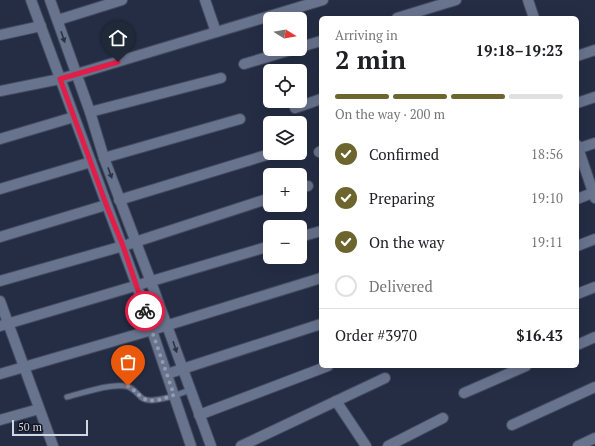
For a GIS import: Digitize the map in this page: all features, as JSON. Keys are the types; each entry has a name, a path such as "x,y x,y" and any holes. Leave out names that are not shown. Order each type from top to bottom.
{"street":[{"path":"31,0 106,204 123,246 191,446"},
{"path":"50,0 90,112 104,158 211,446"},
{"path":"58,20 122,0"},
{"path":"205,0 216,32"},
{"path":"0,91 60,79 323,0"},
{"path":"404,16 456,0"},
{"path":"528,0 533,16"},
{"path":"0,35 41,26"},
{"path":"307,45 319,42"},
{"path":"579,55 595,50"},
{"path":"244,64 271,56"},
{"path":"90,112 221,78"},
{"path":"579,102 595,97"},
{"path":"307,104 319,100"},
{"path":"0,139 74,117"},
{"path":"104,158 240,119"},
{"path":"579,147 595,143"},
{"path":"579,153 594,194 579,199"},
{"path":"120,200 263,156"},
{"path":"0,189 91,162"},
{"path":"0,281 123,246 263,200"},
{"path":"0,236 106,204"},
{"path":"307,235 319,232"},
{"path":"579,245 595,239"},
{"path":"4,325 263,248"},
{"path":"0,374 152,330 319,279"},
{"path":"579,293 595,287"},
{"path":"0,301 4,325 24,367 53,446"},
{"path":"167,374 319,325"},
{"path":"579,344 595,337"},
{"path":"199,415 323,368"},
{"path":"464,393 521,368"},
{"path":"241,446 384,378"},
{"path":"512,425 595,387"},
{"path":"336,401 366,446"},
{"path":"0,420 39,409"},
{"path":"388,446 443,418"},
{"path":"578,446 595,438"}],"lane":[{"path":"67,397 121,385 132,388 148,401 190,390"}],"way so far":[{"path":"128,386 148,401 174,395 145,311"}],"route":[{"path":"118,62 60,79 123,246 145,311"}]}
